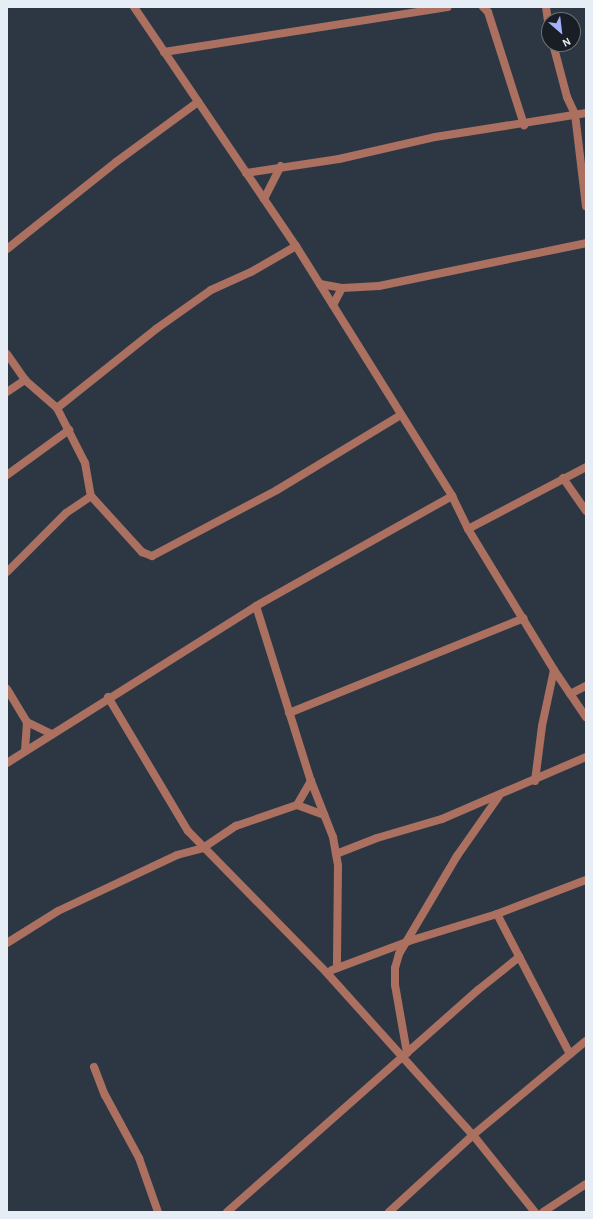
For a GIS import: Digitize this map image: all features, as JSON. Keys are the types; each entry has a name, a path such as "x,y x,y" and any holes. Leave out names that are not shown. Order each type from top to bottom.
{"street":[{"path":"134,7 296,246 452,496 468,529 524,618 554,670 586,717"},
{"path":"391,7 394,15"},
{"path":"164,52 447,7"},
{"path":"483,7 488,12 524,125"},
{"path":"555,52 566,97 575,114 586,206"},
{"path":"7,249 116,162 198,102"},
{"path":"246,173 281,166 339,159 435,137 524,125 586,113"},
{"path":"264,199 281,166"},
{"path":"320,284 342,288 424,278 586,243"},
{"path":"57,408 156,329 212,290 250,272 296,246"},
{"path":"333,305 342,288"},
{"path":"7,354 25,380 57,408 84,463 90,496 142,552 152,556 277,490 401,415"},
{"path":"7,392 25,380"},
{"path":"7,475 69,430"},
{"path":"468,529 586,467"},
{"path":"564,478 586,511"},
{"path":"7,572 66,514 90,496"},
{"path":"7,763 108,697 256,606 452,496"},
{"path":"256,606 289,713 336,854 338,888 337,968"},
{"path":"289,713 524,618"},
{"path":"535,781 542,726 554,670"},
{"path":"570,694 586,686"},
{"path":"7,689 26,722 25,751"},
{"path":"108,697 188,831 326,972 404,1055 473,1135 535,1212"},
{"path":"26,722 52,734"},
{"path":"336,854 376,838 442,819 535,781 586,757"},
{"path":"297,805 311,781"},
{"path":"404,1055 395,968 399,954 409,941 457,856 499,796"},
{"path":"7,943 58,911 177,855 203,848 236,826 297,805 324,815"},
{"path":"326,972 409,941 497,914 586,880"},
{"path":"497,914 570,1054"},
{"path":"227,1212 404,1055 519,957"},
{"path":"389,1212 473,1135 586,1041"},
{"path":"94,1067 105,1095 140,1158 158,1212"},
{"path":"543,1212 586,1184"}]}
